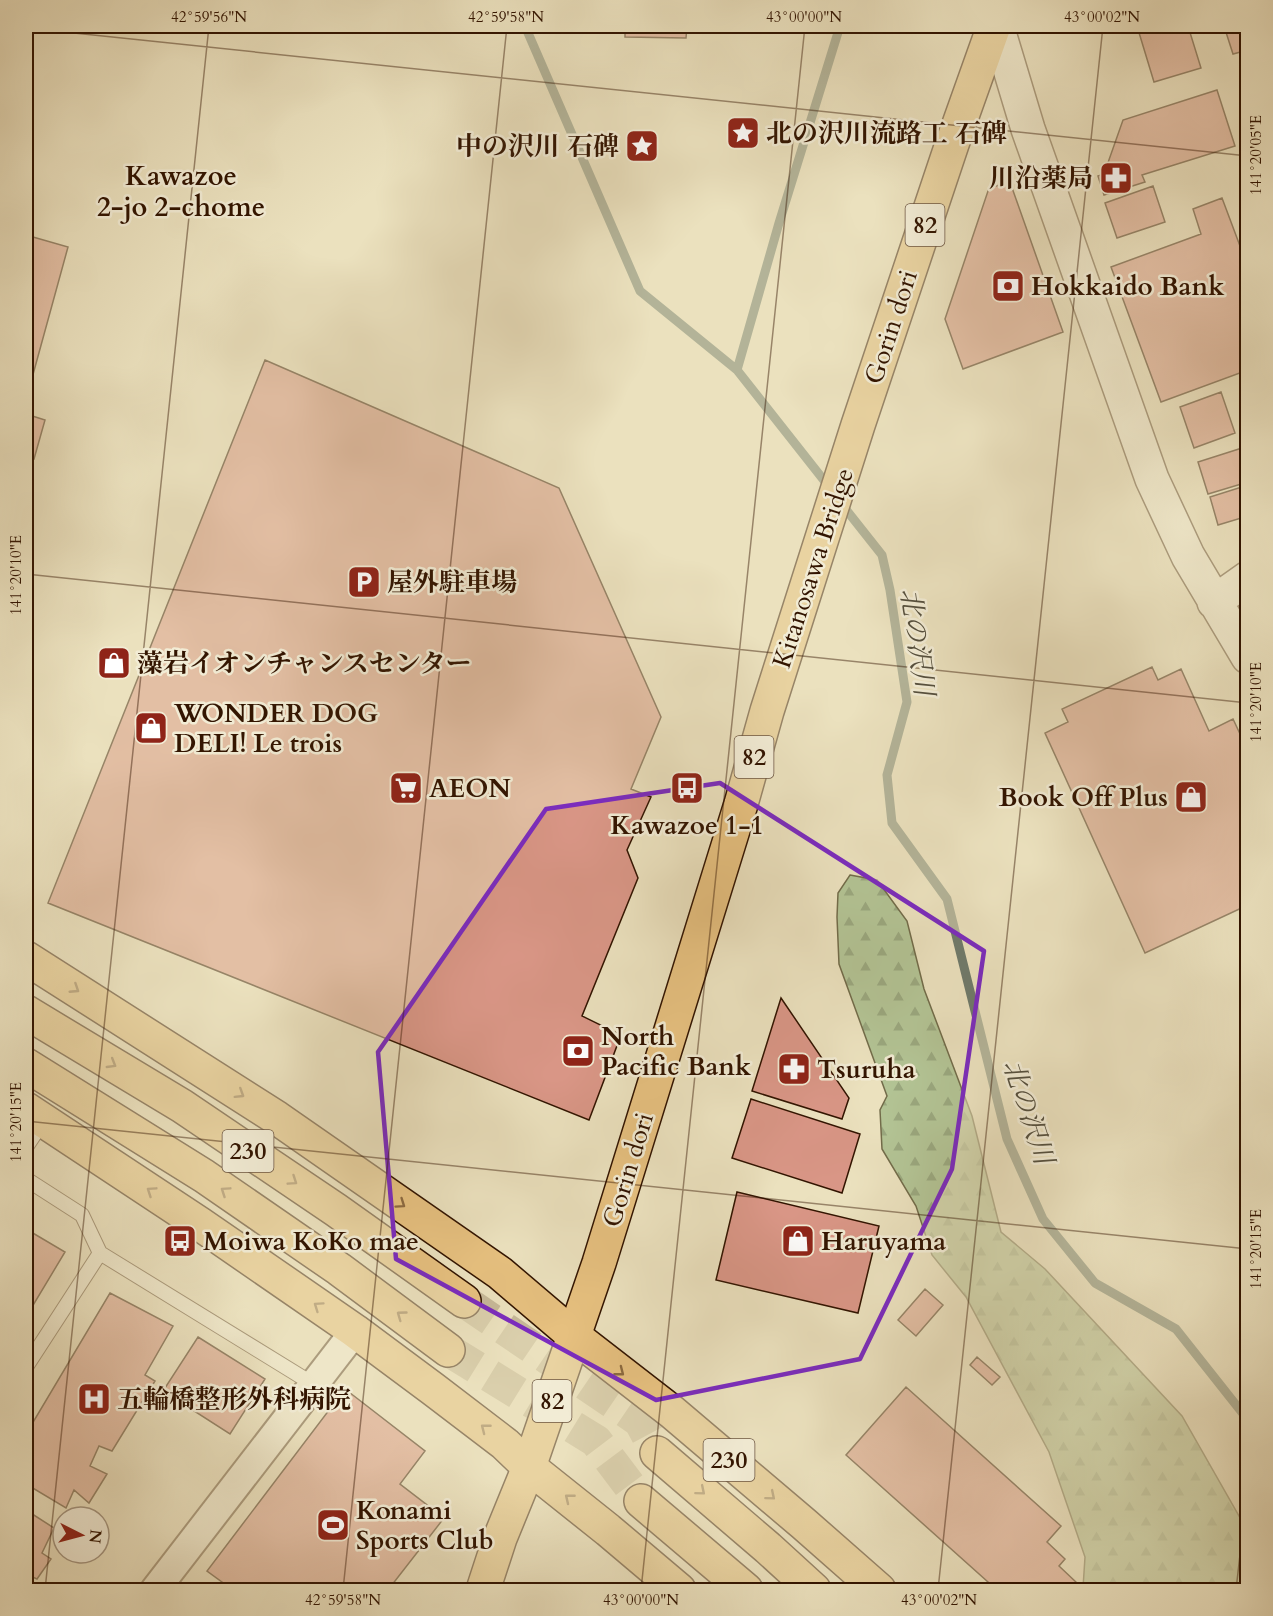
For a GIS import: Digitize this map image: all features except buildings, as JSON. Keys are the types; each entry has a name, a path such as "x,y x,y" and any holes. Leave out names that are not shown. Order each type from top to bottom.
{"main road":[{"name":"Gorin dori","path":"858,425 952,144 996,26"},
{"name":"Kitanosawa Bridge","path":"767,711 858,425"},
{"name":"Gorin dori","path":"483,1590 500,1538 529,1467 599,1263 741,804 767,711"},
{"path":"26,958 278,1118 500,1273 574,1336"},
{"name":"230","path":"26,1012 182,1106 336,1210 464,1301"},
{"name":"230","path":"26,1065 204,1176 339,1269 448,1350"},
{"path":"35,1115 200,1224 355,1331 505,1444 529,1467 679,1590"},
{"name":"230","path":"574,1336 672,1412 879,1590"},
{"name":"230","path":"657,1453 814,1590"},
{"path":"641,1501 746,1590"}],"street":[{"path":"996,26 1029,129 1152,479 1188,556 1248,657"},
{"path":"1214,602 1248,578"},
{"path":"155,1590 355,1331"}],"lane":[{"path":"26,1147 35,1115"},
{"path":"26,1179 82,1215 100,1254 313,1384"},
{"path":"26,1367 100,1254"}],"highlighted area":[{"path":"720,783 984,951 952,1169 860,1359 656,1400 396,1259 378,1052 546,809"}],"green space":[{"path":"850,875 877,880 907,921 924,989 972,1116 1001,1232 1045,1269 1182,1416 1247,1530 1247,1590 1081,1590 1085,1557 1049,1452 966,1297 932,1255 916,1206 882,1149 880,1110 887,1096 839,964 838,893"}],"waterway":[{"path":"525,26 640,291 737,370 830,488"},
{"name":"北の沢川","path":"737,370 779,223 840,26"},
{"name":"北の沢川","path":"840,502 882,555 890,590 907,702 887,775 892,823 947,899 1007,1139 1043,1219 1095,1283 1176,1329 1248,1420"}],"tunnel":[{"path":"464,1301 640,1421 657,1453"},
{"path":"448,1350 596,1441 641,1501"}],"place":[{"name":"北の沢川流路工 石碑","path":"743,133"},
{"name":"中の沢川 石碑","path":"642,146"},
{"name":"川沿薬局","path":"1116,178"},
{"name":"Hokkaido Bank","path":"1008,286"},
{"name":"屋外駐車場","path":"364,582"},
{"name":"藻岩イオンチャンスセンター","path":"114,663"},
{"name":"WONDER DOG DELI! Le trois","path":"151,728"},
{"name":"AEON","path":"406,788"},
{"name":"Kawazoe 1-1","path":"687,788"},
{"name":"Book Off Plus","path":"1191,797"},
{"name":"North Pacific Bank","path":"578,1051"},
{"name":"Tsuruha","path":"794,1069"},
{"name":"Moiwa KoKo mae","path":"180,1241"},
{"name":"Haruyama","path":"798,1241"},
{"name":"五輪橋整形外科病院","path":"94,1399"},
{"name":"Konami Sports Club","path":"333,1525"}],"district":[{"name":"Kawazoe 2-jo 2-chome","path":"181,192"}]}
